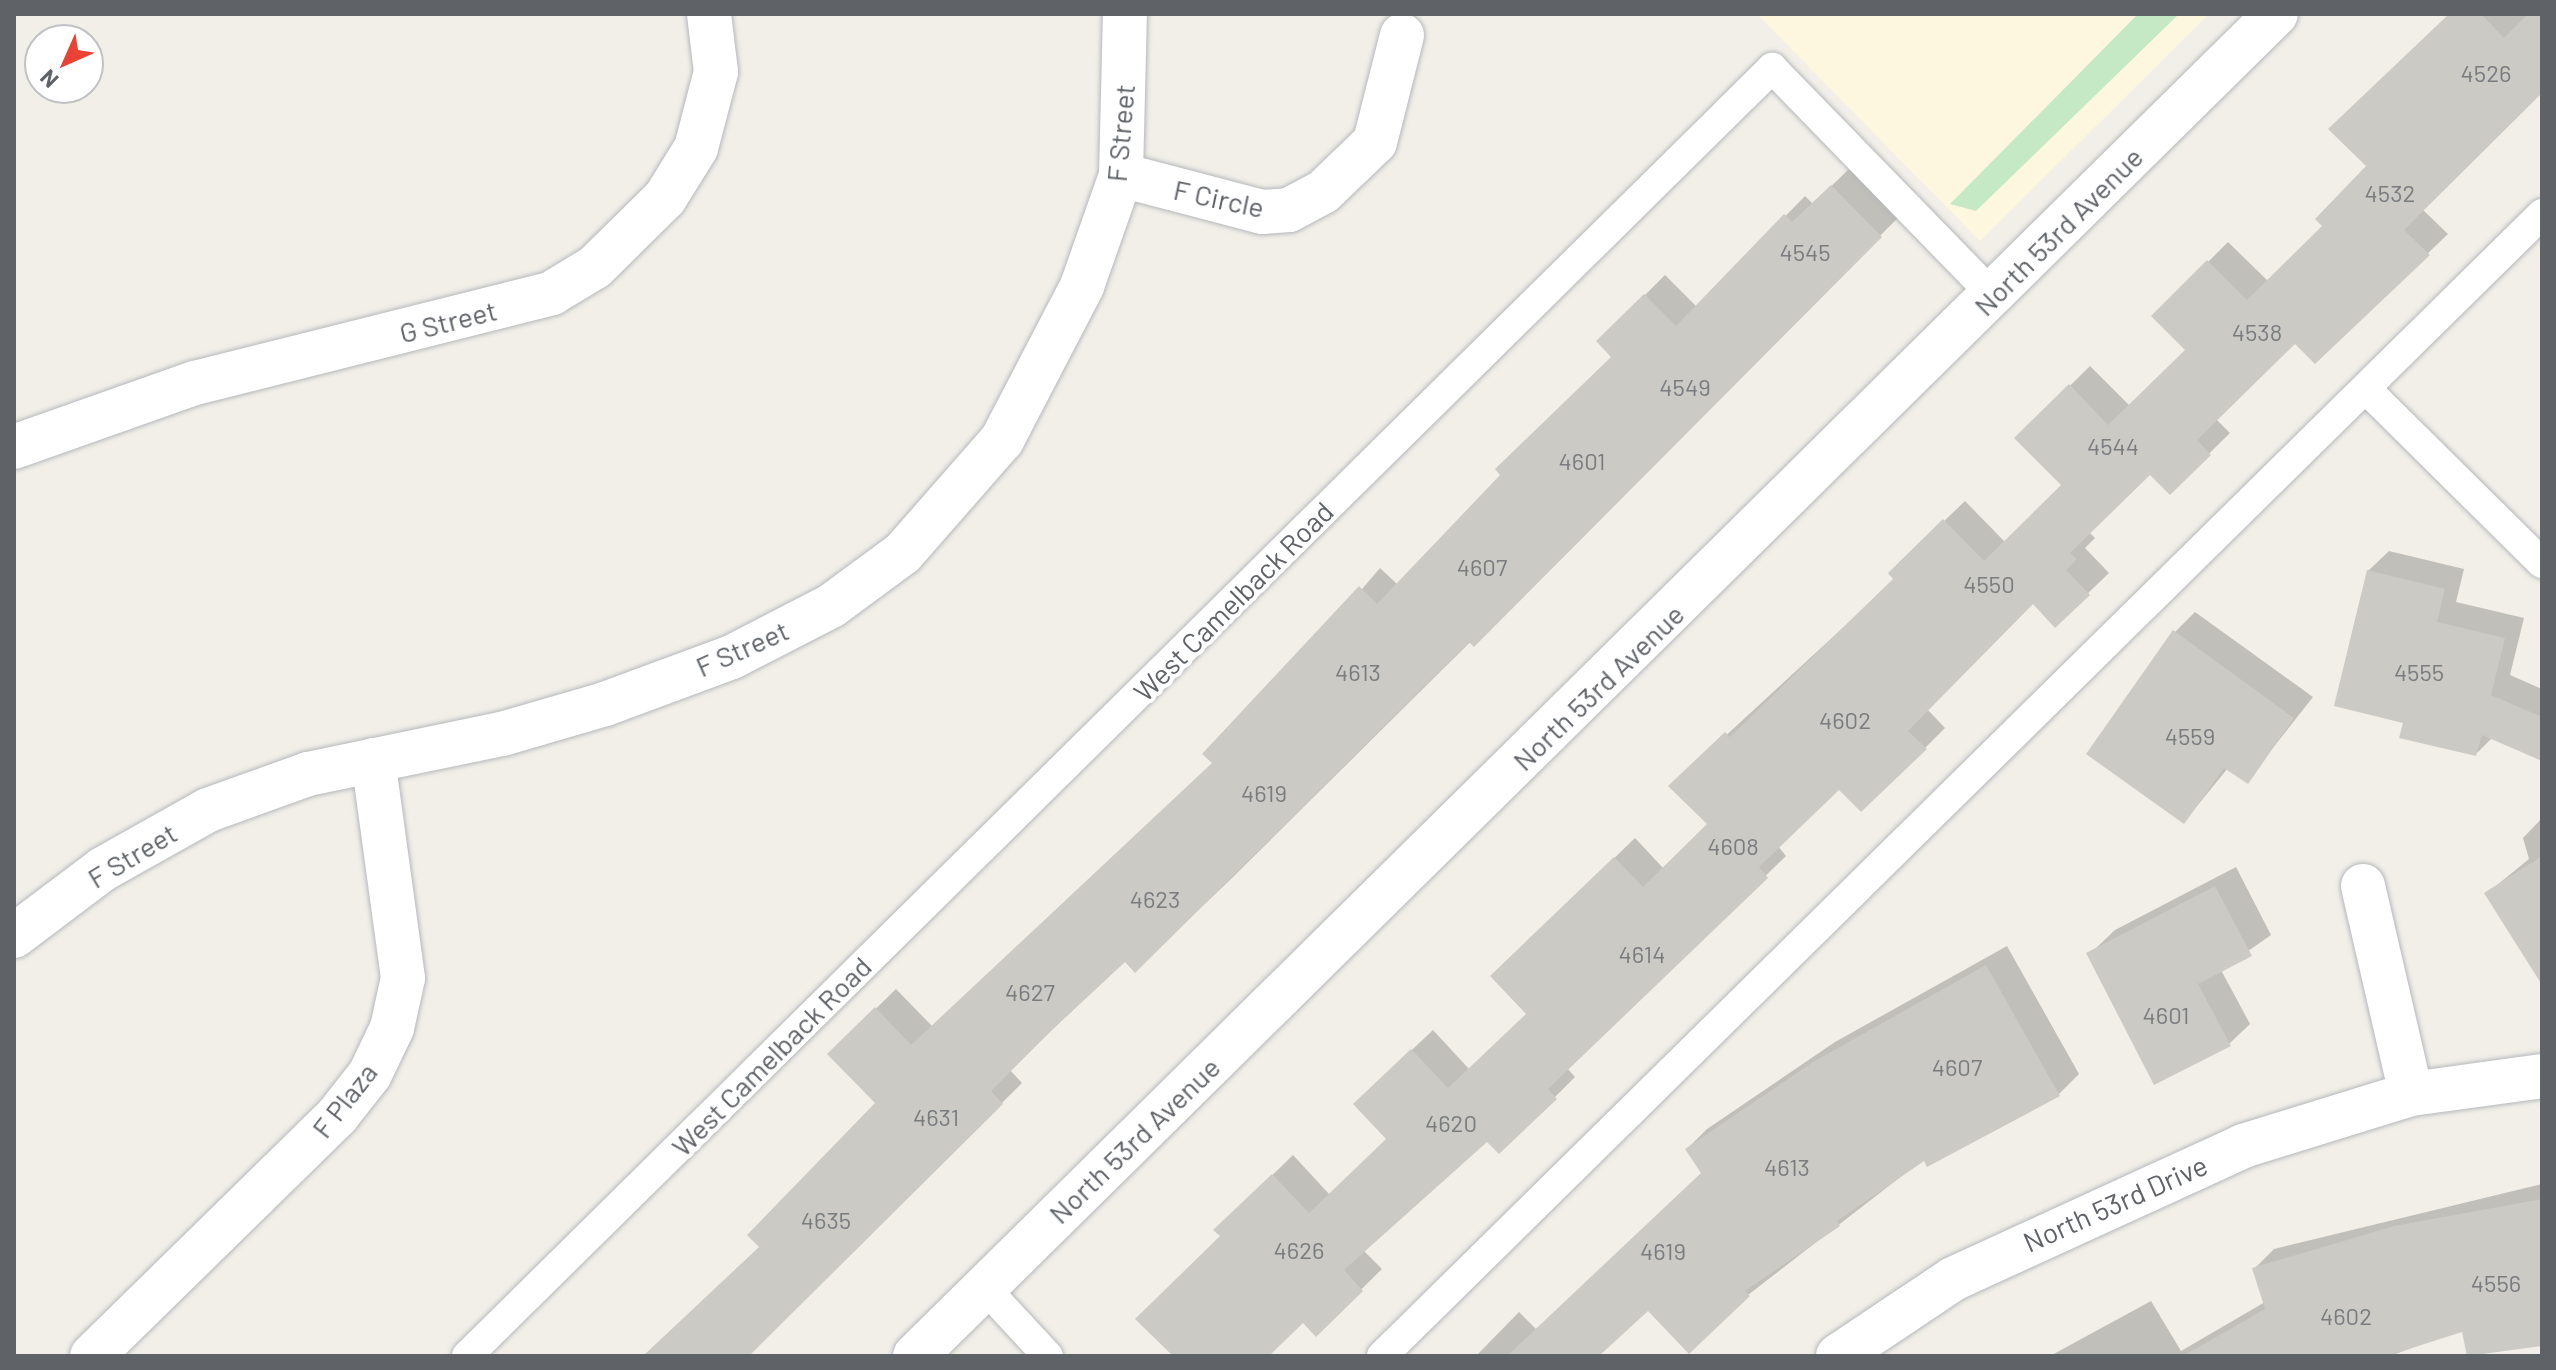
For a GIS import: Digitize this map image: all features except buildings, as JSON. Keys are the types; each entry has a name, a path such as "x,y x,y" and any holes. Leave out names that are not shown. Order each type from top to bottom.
{"street":[{"name":"G Street","path":"14,447 195,383 552,293 595,267 665,198 696,148 716,72 709,14"},
{"name":"F Street","path":"14,936 103,869 208,810 308,774 517,730 732,657 831,606 903,553 1002,440 1082,286 1121,175 1125,14"},
{"name":"North 53rd Avenue","path":"915,1356 1994,296 2276,14"},
{"name":"F Circle","path":"1121,175 1262,212 1289,210 1323,192 1375,142 1402,35"},
{"name":"F Plaza","path":"92,1356 337,1116 386,1039 403,978 373,760"},
{"path":"2363,886 2411,1094"},
{"name":"North 53rd Drive","path":"1838,1356 1953,1279 2146,1185 2330,1116 2411,1094 2542,1076"}],"lane":[{"name":"West Camelback Road","path":"467,1356 1772,68 1994,296"},
{"path":"1382,1356 2090,652 2367,390 2542,214"},
{"path":"2367,390 2542,563"},
{"path":"984,1287 1048,1356"}],"shaded area":[{"path":"1757,14 2209,14 1980,241"}],"green space":[{"path":"2138,14 2179,14 1976,211 1950,204"}]}
